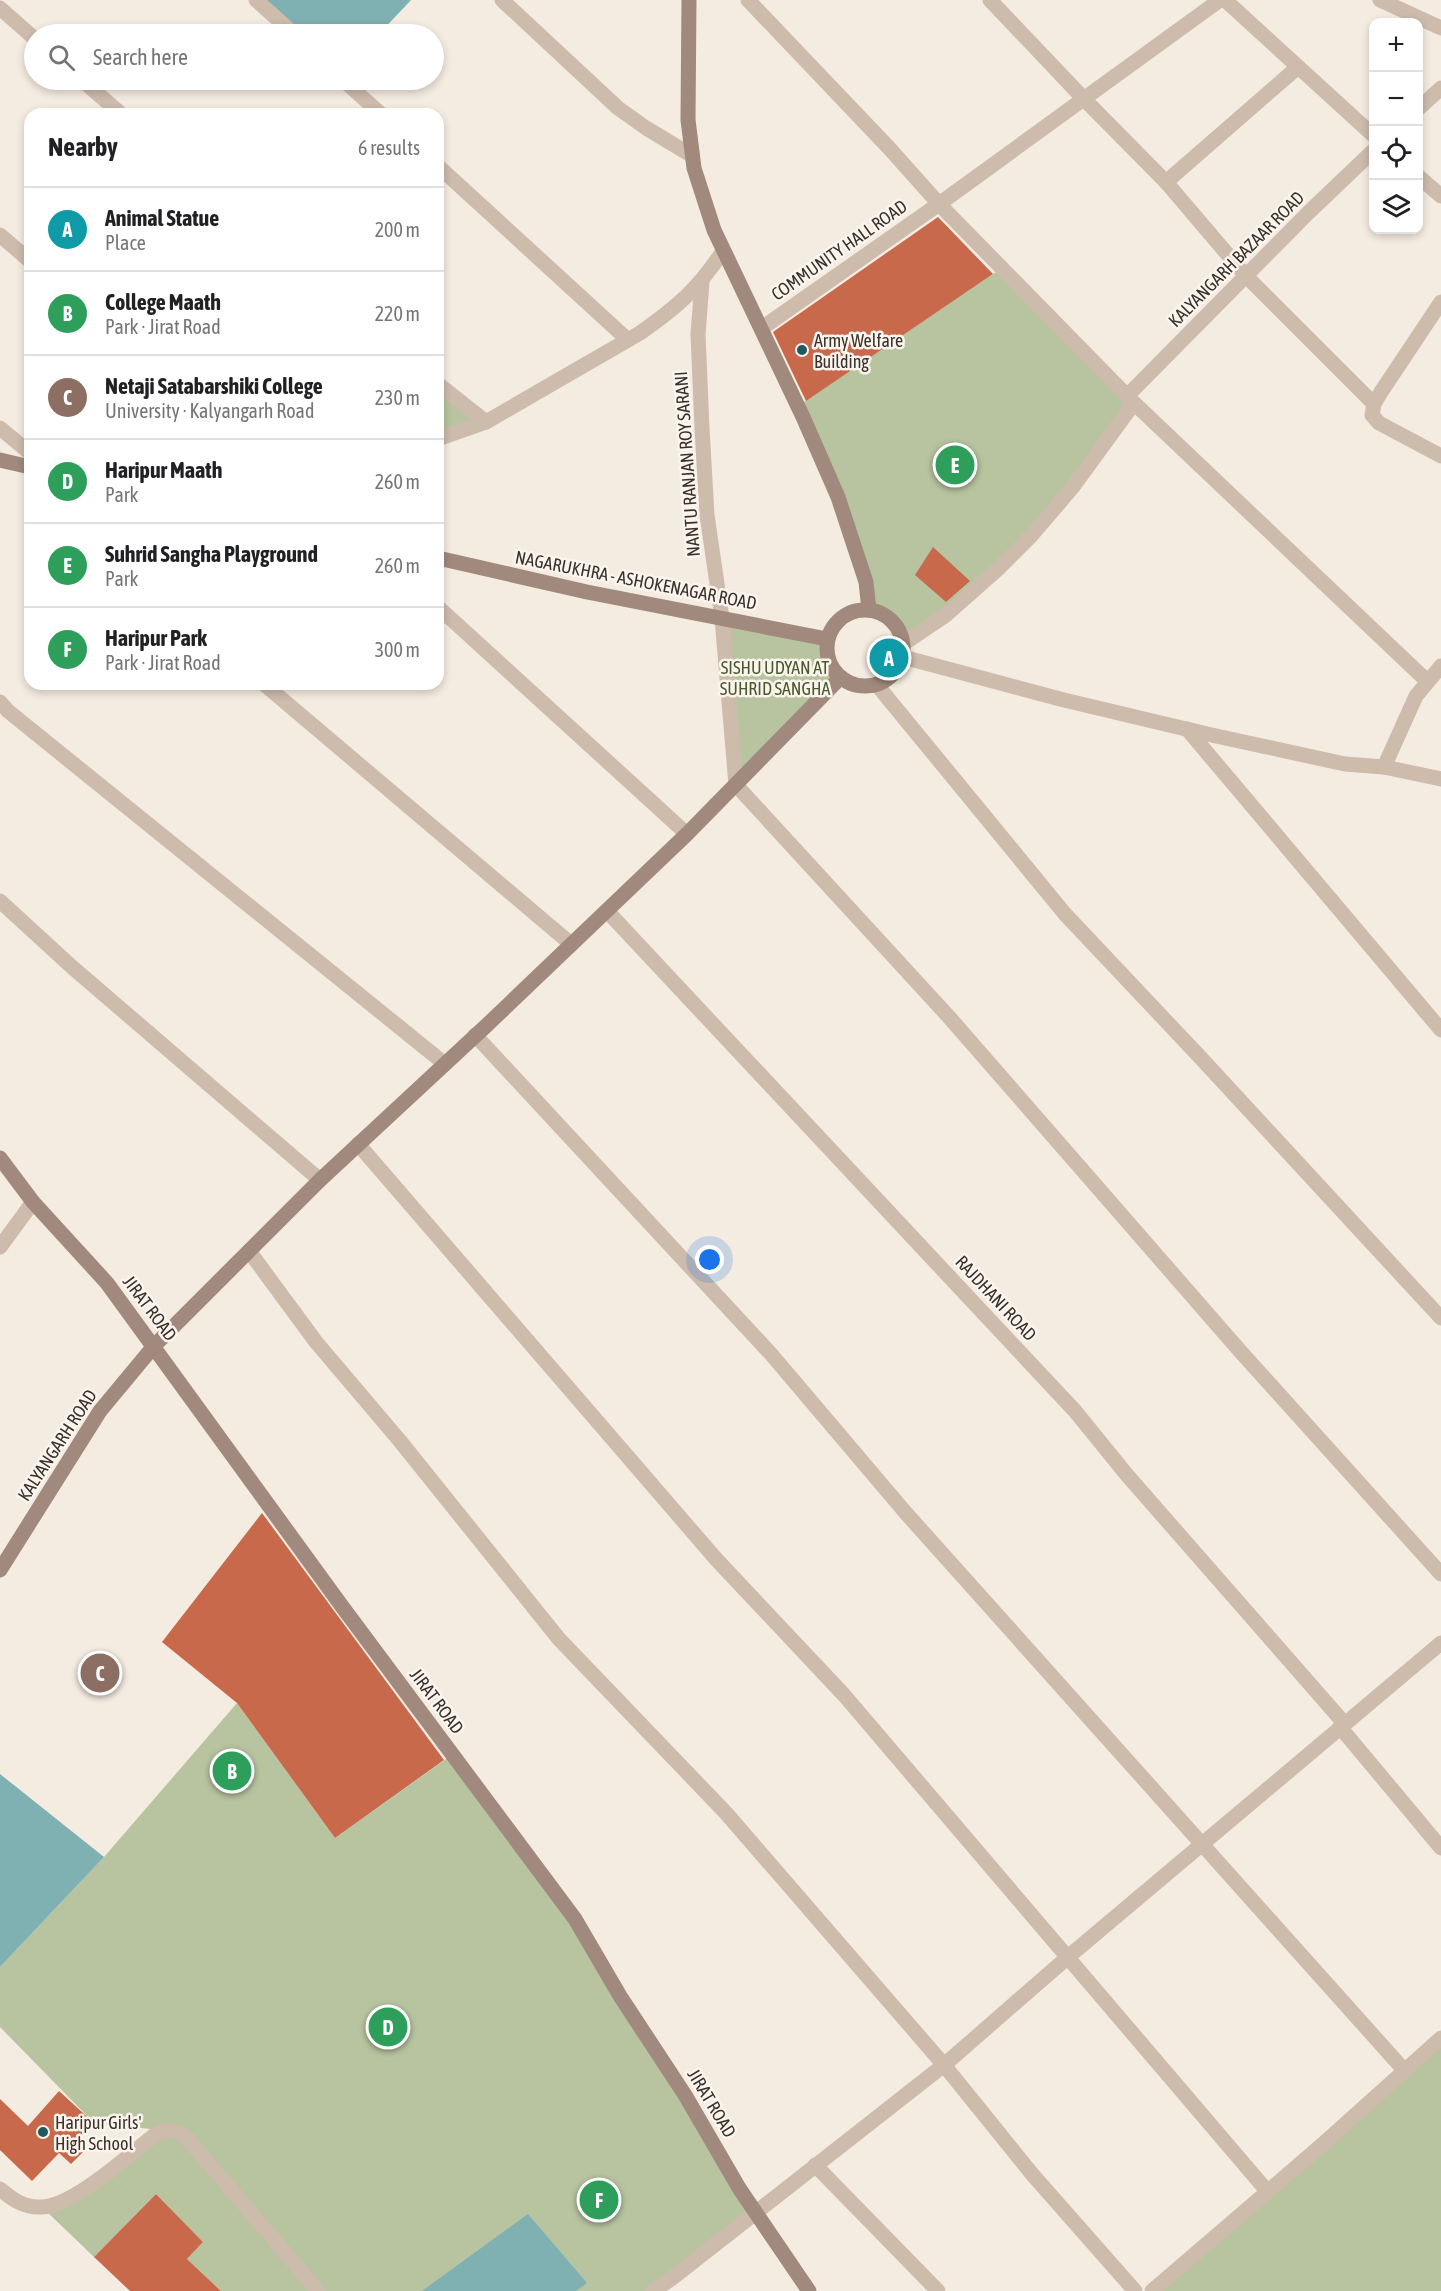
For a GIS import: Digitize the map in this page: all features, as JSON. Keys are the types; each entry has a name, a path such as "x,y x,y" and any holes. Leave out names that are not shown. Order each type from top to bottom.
{"main road":[{"path":"689,0 687,84 691,155 714,230 723,251 762,328 838,497 866,582 869,610"},
{"path":"0,460 24,467"},
{"name":"NAGARUKHRA - ASHOKENAGAR ROAD","path":"444,559 587,592 827,639"},
{"path":"857,610 881,613 900,631 903,650 898,669 889,679 877,685 864,687 840,678 832,669 827,657 827,639 836,623 845,615 857,610"},
{"name":"KALYANGARH ROAD","path":"0,1570 100,1411 154,1346 320,1180 687,834 840,678"},
{"name":"JIRAT ROAD","path":"0,1158 33,1202 107,1283 341,1605 575,1919 620,1996 685,2095 755,2212 808,2291"}],"street":[{"path":"256,0 283,24"},
{"path":"502,0 618,108 691,155"},
{"path":"748,0 939,204 1130,400 1427,681"},
{"path":"990,0 1166,182 1246,276 1374,404"},
{"path":"1223,0 1369,131"},
{"name":"COMMUNITY HALL ROAD","path":"762,328 1223,0"},
{"path":"1380,0 1441,28"},
{"path":"0,8 24,29"},
{"path":"1166,182 1298,66"},
{"path":"1423,105 1441,88"},
{"path":"93,90 114,108"},
{"path":"354,90 374,108"},
{"name":"KALYANGARH BAZAAR ROAD","path":"903,650 998,569 1030,536 1072,488 1130,400 1246,276 1369,155"},
{"path":"444,171 628,340"},
{"path":"1423,180 1441,196"},
{"path":"0,234 24,256"},
{"path":"444,437 486,422 628,340 662,317 702,282 723,251"},
{"name":"NANTU RANJAN ROY SARANI","path":"702,282 698,334 707,514 722,618 736,785"},
{"path":"1441,302 1374,404 1372,415 1379,423 1441,456"},
{"path":"444,389 486,422"},
{"path":"0,428 24,448"},
{"path":"444,612 687,834"},
{"path":"903,650 1053,697 1345,764 1384,767 1441,779"},
{"path":"1384,767 1416,696 1441,666"},
{"path":"877,685 1065,914 1441,1318"},
{"path":"271,690 571,944"},
{"path":"0,702 445,1064"},
{"path":"1187,729 1441,1030"},
{"path":"736,785 949,1017 1232,1342 1441,1574"},
{"path":"0,901 72,967 320,1180"},
{"name":"RAJDHANI ROAD","path":"607,911 1075,1412 1342,1725 1441,1848"},
{"path":"475,1035 771,1354 904,1512 1404,2070"},
{"path":"358,1144 716,1559 844,1695 1267,2191"},
{"path":"0,1247 33,1202"},
{"path":"249,1251 316,1342 400,1440 559,1639 726,1813 944,2065 1032,2174 1135,2291"},
{"path":"653,2291 944,2065 1201,1844 1441,1643"},
{"path":"1152,2291 1323,2144 1441,2038"},
{"path":"0,2188 13,2199 28,2206 43,2208 60,2203 75,2196 156,2134 162,2131 180,2132 318,2291"},
{"path":"815,2164 938,2291"}],"green space":[{"path":"1002,268 1134,403 1031,536 903,644 887,618 869,610 866,582 798,406"},
{"path":"444,389 486,422 444,437"},
{"name":"SISHU UDYAN AT SUHRID SANGHA","path":"722,618 827,639 840,678 736,785"},
{"path":"237,1703 335,1838 453,1754 575,1919 755,2212 653,2291 221,2291 187,2259 203,2242 156,2194 94,2257 43,2208 169,2131 94,2123 0,2027 0,1967 104,1857"},
{"path":"1441,2038 1441,2291 1152,2291"}],"water":[{"path":"256,0 411,0 388,24 283,24"},
{"path":"0,1774 104,1857 0,1967"},
{"path":"528,2214 587,2283 576,2291 422,2291"}],"building":[{"path":"938,217 993,274 806,401 773,332"},
{"path":"933,547 970,581 946,602 915,575"},
{"path":"262,1513 444,1760 335,1838 237,1703 162,1642"},
{"name":"Haripur Girls' High School","path":"59,2091 94,2123 79,2138 88,2147 71,2164 59,2153 32,2181 0,2150 0,2099 28,2126"},
{"path":"156,2194 203,2242 187,2259 221,2291 130,2291 94,2257"}],"place":[{"name":"Army Welfare Building","path":"802,350"},
{"name":"Suhrid Sangha Playground","path":"955,465"},
{"name":"Animal Statue","path":"889,658"},
{"name":"Netaji Satabarshiki College","path":"100,1673"},
{"name":"College Maath","path":"232,1771"},
{"name":"Haripur Maath","path":"388,2027"},
{"name":"Haripur Girls' High School","path":"43,2132"},
{"name":"Haripur Park","path":"599,2200"}]}
